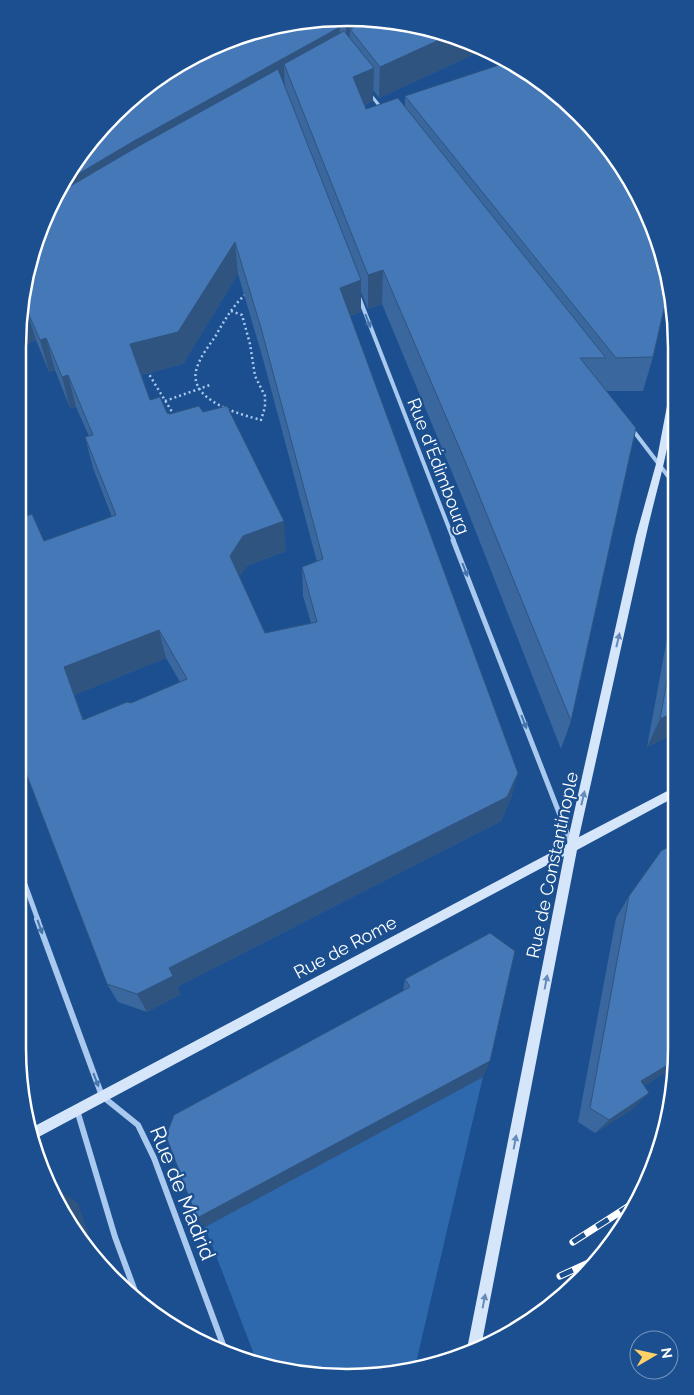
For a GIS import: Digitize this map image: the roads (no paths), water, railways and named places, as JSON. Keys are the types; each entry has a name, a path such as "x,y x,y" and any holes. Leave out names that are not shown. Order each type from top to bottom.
{"main road":[{"name":"Rue de Constantinople","path":"475,1342 572,846 641,536 660,464 668,422"},
{"name":"Rue de Rome","path":"37,1131 668,796"}],"street":[{"path":"364,87 383,110"},
{"name":"Rue d'Édimbourg","path":"357,293 572,846"},
{"path":"632,428 668,475"},
{"path":"26,887 102,1096"},
{"name":"Rue de Madrid","path":"102,1096 138,1125 154,1158 224,1344"},
{"path":"77,1110 116,1237 134,1287"}],"railway":[{"path":"573,1242 624,1209"},
{"path":"560,1276 582,1266"}]}
